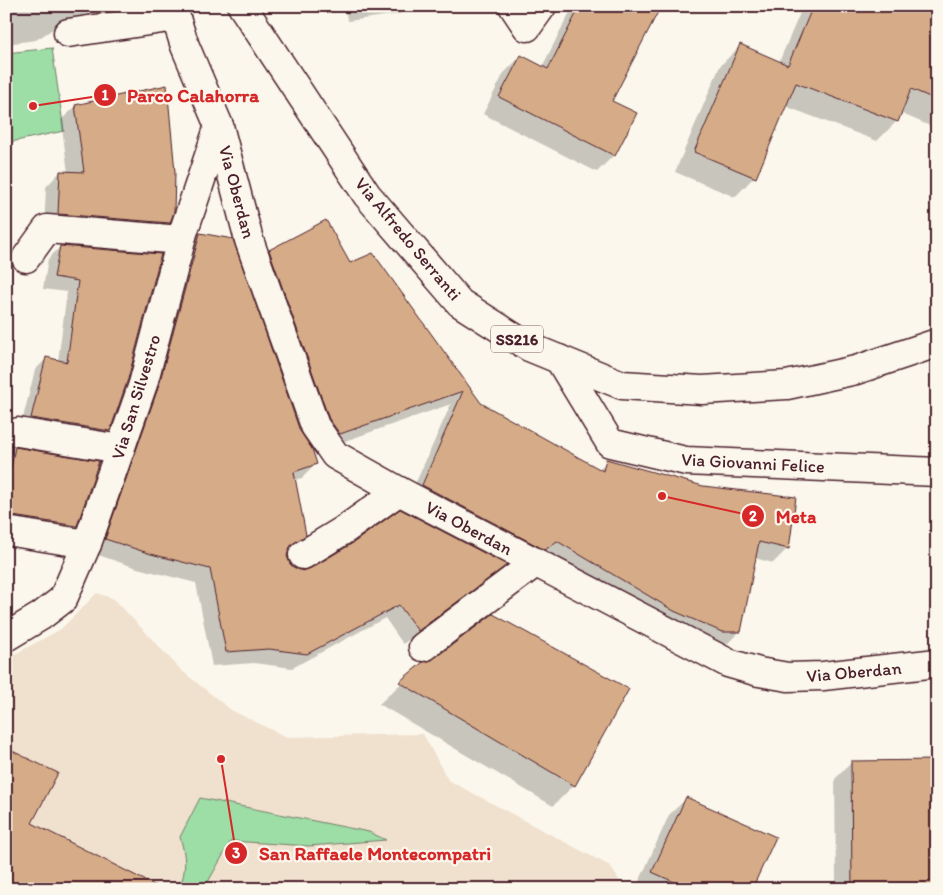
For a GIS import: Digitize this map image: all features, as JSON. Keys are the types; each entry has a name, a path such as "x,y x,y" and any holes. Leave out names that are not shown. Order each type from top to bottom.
{"street":[{"name":"Via Alfredo Serranti","path":"242,6 367,196 460,303 529,347 622,385 702,390 787,385 856,370 937,343"},
{"path":"513,6 527,27 542,6"},
{"path":"68,33 174,12"},
{"name":"Via Oberdan","path":"174,12 185,46 219,126 249,240 315,426 335,455 399,492 728,663 759,672 788,677 823,676 937,663"},
{"name":"Via San Silvestro","path":"6,636 41,616 63,599 87,544 143,384 181,240 219,126"},
{"path":"26,258 47,229 181,240"},
{"name":"Via Giovanni Felice","path":"559,359 610,443 686,461 937,472"},
{"path":"18,432 120,449"},
{"path":"303,555 344,530 399,492"},
{"path":"6,531 87,544"},
{"path":"423,647 535,563"}],"shaded area":[{"path":"97,593 114,599 182,671 231,710 286,737 423,734 448,780 610,866 625,889 6,889 6,659 61,629"}],"green space":[{"path":"52,48 64,131 6,143 6,53"},
{"path":"200,798 369,832 386,840 309,846 231,841 204,889 179,889 185,863 180,837"}],"building":[{"path":"580,6 661,6 612,101 637,113 615,156 499,97 521,55 548,69"},
{"path":"813,6 937,6 937,100 911,89 898,122 796,83 756,178 694,152 740,44 788,65"},
{"path":"167,85 175,172 174,212 170,223 58,214 60,171 84,172 75,105"},
{"path":"326,220 350,263 373,253 481,403 603,471 606,459 703,486 796,497 789,549 759,542 741,632 722,632 674,611 557,541 545,550 422,485 463,391 340,434 329,419 269,250"},
{"path":"200,233 233,239 300,431 312,449 317,464 294,472 306,535 290,547 287,556 290,564 303,571 311,568 353,543 400,509 507,565 418,631 399,605 307,654 269,649 226,652 210,569 151,554 105,539 158,388"},
{"path":"60,246 161,254 128,379 110,431 31,418 46,357 67,362 78,281 54,277"},
{"path":"15,447 99,461 77,526 6,515 6,468 11,468"},
{"path":"493,614 629,689 575,786 399,682 423,662 432,660"},
{"path":"6,748 58,773 32,823 162,889 6,889"},
{"path":"937,760 937,889 852,889 851,761"},
{"path":"686,797 776,837 752,889 690,889 652,872"}],"place":[{"name":"Parco Calahorra","path":"33,106"},
{"name":"Meta","path":"662,496"},
{"name":"San Raffaele Montecompatri","path":"221,759"}]}
